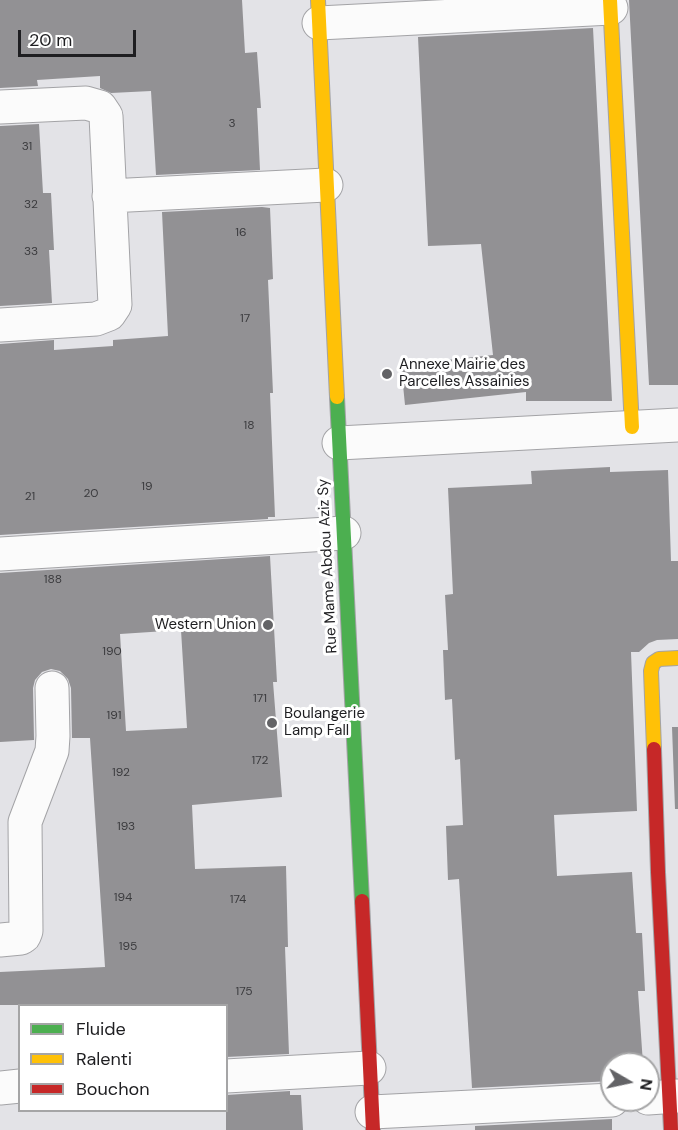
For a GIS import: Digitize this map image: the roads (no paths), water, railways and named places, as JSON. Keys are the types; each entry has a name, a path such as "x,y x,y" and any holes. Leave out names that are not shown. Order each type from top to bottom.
{"street":[{"path":"318,11 610,4 632,427"},
{"name":"Rue Mame Abdou Aziz Sy","path":"318,11 372,1121"},
{"path":"0,107 86,103 100,107 105,116 115,305 109,314 96,319 0,325"},
{"path":"110,196 326,185"},
{"path":"339,443 678,424"},
{"path":"0,554 344,533"},
{"path":"671,1130 665,1097 668,871 651,671 653,663 659,659 678,658"},
{"path":"0,940 21,938 26,931 12,823 52,751 52,688"},
{"path":"228,1076 369,1068"},
{"path":"0,1088 18,1086"},
{"path":"372,1121 600,1101"}],"place":[{"name":"Annexe Mairie des Parcelles Assainies","path":"387,374"},
{"name":"Western Union","path":"268,625"},
{"name":"Boulangerie Lamp Fall","path":"272,723"}]}
